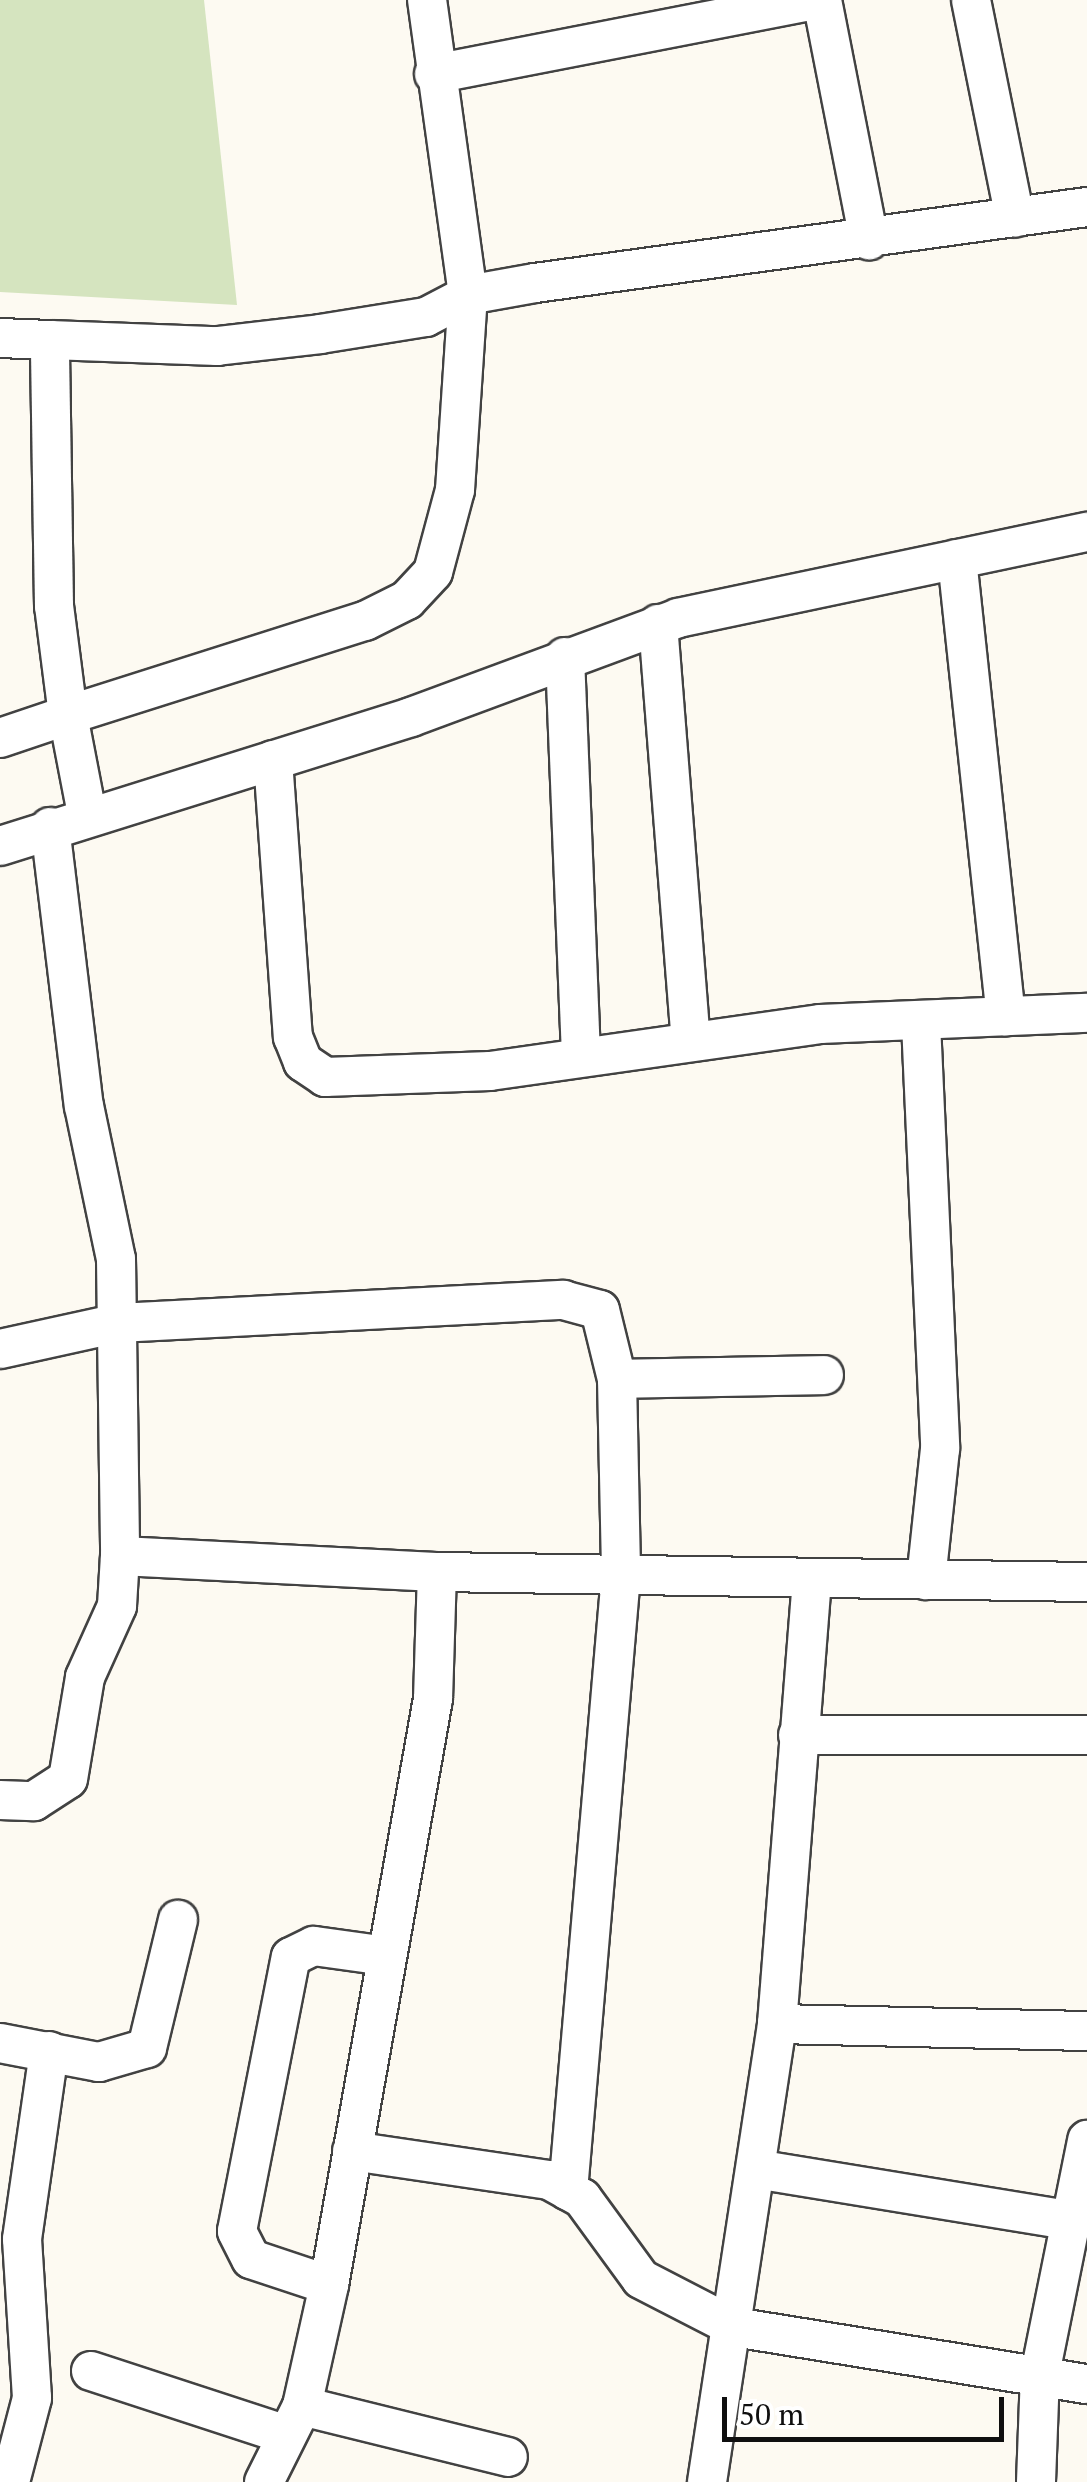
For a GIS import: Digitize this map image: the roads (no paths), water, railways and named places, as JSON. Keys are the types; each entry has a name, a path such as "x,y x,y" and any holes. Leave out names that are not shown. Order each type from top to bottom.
{"street":[{"path":"0,738 69,727 407,600 433,572 455,490 468,295 434,74 427,0"},
{"path":"434,74 814,0"},
{"path":"822,0 868,240"},
{"path":"970,0 1015,218"},
{"path":"0,338 217,346 426,317 468,295 1087,207"},
{"path":"50,340 54,606 69,727 84,800"},
{"path":"0,846 50,826 84,800 273,760 658,624 1087,532"},
{"path":"957,559 1006,1016"},
{"path":"658,624 690,1040"},
{"path":"565,657 581,1056"},
{"path":"273,760 303,1062 324,1077 362,1082 690,1040 1087,1013"},
{"path":"0,1800 34,1800 68,1779 85,1677 117,1606 120,1556 118,1323 50,826"},
{"path":"921,1022 940,1449 926,1580"},
{"path":"0,1349 118,1323 582,1300 609,1324 617,1379 621,1575 568,2190"},
{"path":"617,1379 824,1376"},
{"path":"120,1556 437,1572 1087,1582"},
{"path":"264,2482 294,2421 329,2285 433,1699 437,1572"},
{"path":"707,2482 734,2326 776,2024 812,1578"},
{"path":"798,1735 1087,1735"},
{"path":"0,2044 99,2062 147,2048 178,1920"},
{"path":"329,2285 251,2258 237,2232 290,1957 314,1946 386,1956"},
{"path":"776,2024 1087,2031"},
{"path":"10,2482 32,2398 11,2236 49,2051"},
{"path":"1036,2482 1040,2374 1087,2140"},
{"path":"352,2151 502,2171 568,2190 607,2226 641,2279 734,2326 1087,2384"},
{"path":"756,2169 1069,2220"},
{"path":"91,2371 294,2421 508,2457"}]}
